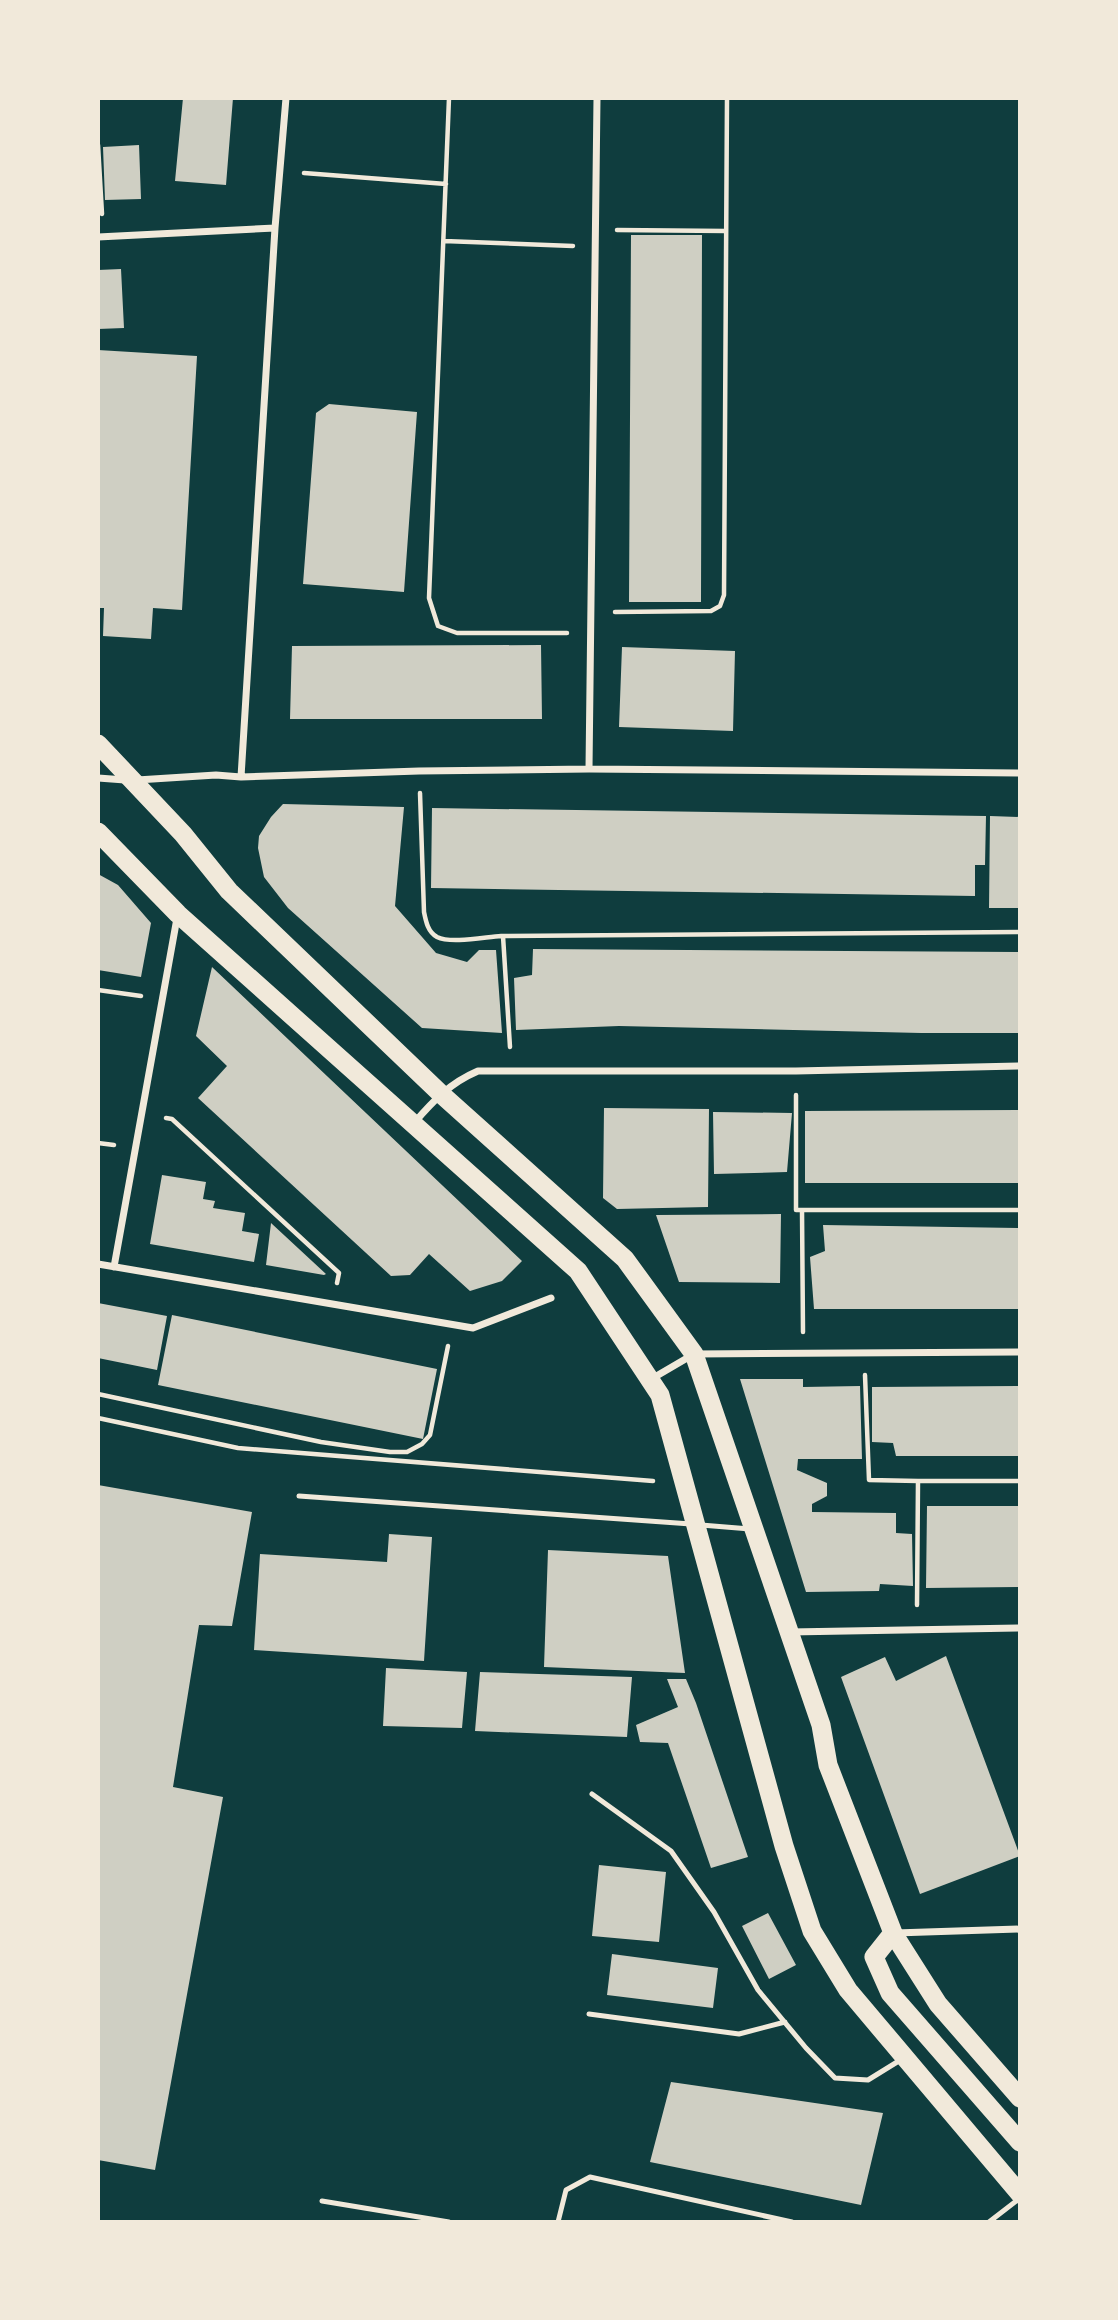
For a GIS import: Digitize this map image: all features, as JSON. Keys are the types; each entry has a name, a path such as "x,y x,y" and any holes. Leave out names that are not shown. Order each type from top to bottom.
{"highway":[{"path":"98,744 183,834 229,891 440,1093 625,1259 694,1354 821,1725 828,1765 893,1933 938,2004 1020,2098"},
{"path":"98,832 178,914 578,1271 660,1395 784,1846 812,1931 848,1990 1020,2196"},
{"path":"893,1933 874,1957 890,1993 1020,2142"}],"street":[{"path":"241,777 275,228 286,98"},
{"path":"589,769 597,98"},
{"path":"100,237 275,228"},
{"path":"98,778 131,781 216,775 241,777 589,769 1020,773"},
{"path":"114,1267 178,914"},
{"path":"414,1123 440,1093 457,1080 478,1071 796,1071 1020,1066"},
{"path":"98,1264 472,1328 551,1298"},
{"path":"650,1380 694,1354 1020,1352"},
{"path":"789,1632 1020,1628"},
{"path":"893,1933 1020,1929"}],"lane":[{"path":"299,1496 753,1529"},
{"path":"592,1794 671,1851 714,1912 758,1990 835,2078 868,2080 905,2058"},
{"path":"589,2014 739,2034 785,2022"},
{"path":"558,2222 566,2190 590,2177 792,2222"},
{"path":"989,2222 1020,2196"},
{"path":"322,2201 449,2222"}],"path":[{"path":"449,98 429,598 438,626 457,633 590,633"},
{"path":"590,612 711,611 720,606 724,595 727,98"},
{"path":"98,145 100,237"},
{"path":"280,171 446,184"},
{"path":"596,230 726,231"},
{"path":"444,241 595,247"},
{"path":"419,771 427,926 437,937 452,939 503,936 1020,932"},
{"path":"503,936 511,1071"},
{"path":"98,990 162,1000"},
{"path":"796,1071 796,1210 1020,1210"},
{"path":"142,1113 172,1119 339,1273 333,1304"},
{"path":"802,1210 803,1353"},
{"path":"98,1394 321,1442 407,1452 422,1444 430,1435 446,1363 451,1324"},
{"path":"865,1353 869,1480 1020,1481"},
{"path":"98,1418 238,1448 685,1484"},
{"path":"917,1630 918,1481"}],"building":[{"path":"183,98 233,98 226,185 175,181"},
{"path":"139,145 141,199 105,200 103,147"},
{"path":"631,235 702,235 701,602 629,602"},
{"path":"121,269 124,328 98,329 98,270"},
{"path":"98,350 197,356 182,610 153,608 151,639 103,636 104,608 98,608"},
{"path":"329,404 417,412 404,592 303,584 316,413"},
{"path":"541,645 542,719 290,719 292,646"},
{"path":"622,647 735,651 733,731 619,727"},
{"path":"283,804 404,807 395,906 436,953 467,962 479,950 496,950 502,1033 422,1028 288,908 264,877 258,848 259,836"},
{"path":"432,808 986,816 985,865 975,865 975,896 431,888"},
{"path":"990,816 1020,817 1020,908 989,908"},
{"path":"98,874 118,885 151,923 141,977 98,970"},
{"path":"533,949 1020,952 1020,1033 619,1026 516,1030 514,978 532,975"},
{"path":"212,967 522,1261 502,1281 470,1291 429,1254 410,1275 391,1276 198,1098 227,1066 196,1036"},
{"path":"604,1108 709,1109 708,1207 617,1209 603,1198"},
{"path":"1020,1110 1020,1183 805,1183 805,1111"},
{"path":"713,1112 792,1113 787,1172 714,1174"},
{"path":"162,1175 206,1182 203,1199 215,1201 213,1208 245,1213 242,1231 259,1234 254,1262 150,1244"},
{"path":"781,1214 780,1283 679,1282 656,1215"},
{"path":"271,1223 326,1274 266,1265"},
{"path":"823,1225 1020,1228 1020,1309 814,1309 810,1257 825,1251"},
{"path":"98,1303 167,1316 157,1370 98,1358"},
{"path":"172,1315 437,1369 423,1439 158,1385"},
{"path":"740,1379 803,1379 803,1387 860,1386 862,1459 798,1459 797,1470 827,1483 827,1496 812,1504 812,1512 896,1513 896,1533 912,1534 913,1586 880,1584 879,1591 806,1592"},
{"path":"1020,1386 1020,1456 896,1456 893,1443 872,1442 872,1387"},
{"path":"98,1485 252,1512 232,1626 199,1625 173,1787 223,1797 155,2170 98,2160"},
{"path":"927,1506 1020,1506 1020,1587 926,1588"},
{"path":"389,1534 432,1537 424,1661 254,1650 260,1554 387,1562"},
{"path":"548,1550 668,1556 685,1673 544,1667"},
{"path":"946,1656 1020,1856 920,1894 841,1677 885,1657 896,1681"},
{"path":"386,1668 467,1672 462,1728 383,1726"},
{"path":"480,1672 632,1677 627,1737 475,1731"},
{"path":"667,1679 686,1679 748,1857 711,1868 668,1743 640,1742 636,1725 678,1707"},
{"path":"599,1865 666,1872 659,1942 592,1936"},
{"path":"768,1913 796,1965 769,1979 742,1926"},
{"path":"612,1954 718,1968 713,2008 607,1995"},
{"path":"671,2082 883,2113 861,2205 650,2162"}]}
